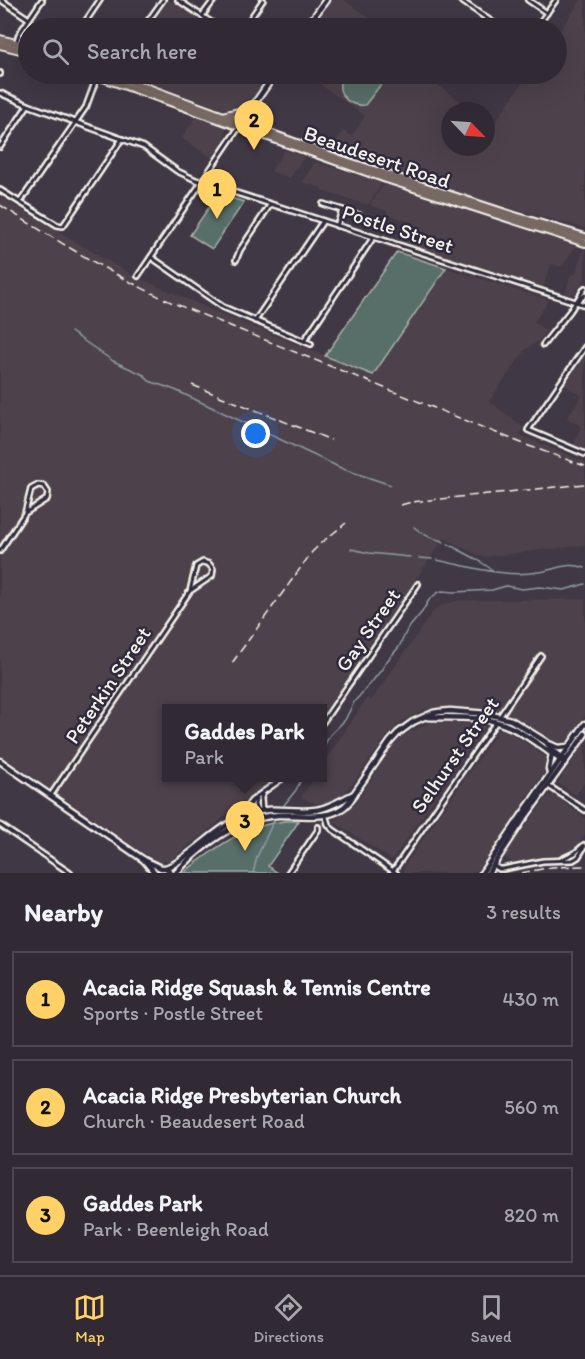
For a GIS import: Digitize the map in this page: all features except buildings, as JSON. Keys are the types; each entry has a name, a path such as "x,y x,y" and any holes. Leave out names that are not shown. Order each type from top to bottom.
{"highway":[{"path":"0,39 18,47"},
{"path":"0,45 15,46"},
{"name":"Beaudesert Road","path":"123,84 241,124 376,176 585,243"},
{"name":"Beaudesert Road","path":"137,84 349,162 585,237"},
{"path":"225,116 252,107 260,129"}],"main road":[{"path":"313,18 326,0"},
{"path":"241,124 268,84"},
{"path":"176,873 223,833 241,824 261,817 325,815 343,807 351,800 394,737 408,726 433,713 450,711 500,716 521,725 556,748 568,747"},
{"path":"427,717 496,722 513,728 563,760"},
{"path":"482,873 563,760 568,747 585,724"},
{"path":"488,873 546,784 550,773 585,734"},
{"path":"546,742 563,760"},
{"path":"550,773 552,754"},
{"path":"0,761 144,860 171,873"},
{"path":"144,860 155,873 180,860 223,827 240,818 274,809 323,809 354,794"},
{"path":"240,818 255,799"}],"street":[{"path":"1,0 28,18"},
{"path":"30,18 42,0"},
{"path":"88,18 100,0"},
{"path":"150,18 163,0"},
{"path":"178,0 205,18"},
{"path":"202,16 214,0"},
{"path":"251,18 263,0"},
{"path":"460,0 486,18"},
{"path":"528,0 547,13"},
{"path":"543,18 556,0"},
{"path":"15,46 18,37"},
{"path":"20,202 86,107 92,84"},
{"name":"Postle Street","path":"0,93 144,147 177,171 201,182 585,305"},
{"path":"0,147 28,105"},
{"path":"138,276 241,124"},
{"path":"0,190 57,225 63,226 122,139"},
{"path":"323,204 359,215"},
{"path":"237,260 240,250 270,205"},
{"path":"337,226 342,210"},
{"path":"255,321 323,221"},
{"path":"304,341 373,238"},
{"path":"151,257 223,307 311,344"},
{"path":"543,345 585,288"},
{"path":"576,302 585,295"},
{"path":"585,347 528,430 585,454"},
{"path":"0,551 25,513 31,489 38,484 44,486 48,491 47,499 25,513"},
{"name":"Peterkin Street","path":"51,796 190,591 196,566 203,562 209,564 213,568 212,576 190,591"},
{"name":"Gay Street","path":"327,716 418,584"},
{"name":"Selhurst Street","path":"395,872 542,656"},
{"path":"260,811 255,805 255,799 276,782"},
{"path":"546,784 585,810"},
{"path":"261,817 263,792"},
{"path":"323,809 327,823 332,829 395,872"},
{"path":"0,825 70,873"},
{"path":"288,873 318,827"},
{"path":"493,865 503,869 543,861 575,860 585,845"}],"shaded area":[{"path":"169,0 197,18 156,18"},
{"path":"332,0 344,0 370,18 319,18"},
{"path":"581,0 585,0 585,228 449,192 331,149 343,131 352,136 365,116 319,84 436,84 461,102 441,102 441,156 495,156 495,123 522,84 567,84 567,20"},
{"path":"153,84 262,84 252,98 231,110 222,109"},
{"path":"196,117 225,128 224,140 212,158 182,138"},
{"path":"285,150 304,157 290,178 271,171"},
{"path":"315,162 382,184 368,205 328,193 322,188 302,182"},
{"path":"386,185 576,246 562,267 551,264 543,287 402,242 414,223 387,214 387,211 370,205"},
{"path":"0,197 132,275 214,311 373,375 446,268 549,300 534,322 546,331 539,341 526,349 489,401 523,427 520,435 585,462 585,545 482,557 444,538 327,708 327,704 162,704 162,782 268,782 169,861 159,861 148,856 0,754"},
{"path":"584,249 585,279 573,295 565,294 571,274 575,275"},
{"path":"585,356 585,449 574,445 581,426 567,418 582,396 565,385"},
{"path":"585,599 585,716 570,737 561,744 555,743 523,721 494,709 450,707 425,709 401,722 386,737 342,795 316,804 301,797 311,782 327,782 327,758 367,698 371,701 432,613 439,606 456,601"},
{"path":"441,721 486,726 392,860 333,821 355,804 395,744 403,736 427,724"},
{"path":"500,728 548,760 545,771 520,810 479,869 471,873 405,873 404,867"},
{"path":"585,742 585,782 576,795 558,783"},
{"path":"553,795 585,818 585,834 578,845 562,855 513,862 503,857 547,797"}],"green space":[{"path":"340,84 381,84 365,105 352,104 343,96"},
{"path":"218,194 244,202 212,249 190,235"},
{"path":"397,252 446,268 373,375 325,356"},
{"path":"285,821 299,821 268,866 278,873 184,873 241,834"}],"waterway":[{"path":"71,332 113,361 144,375 149,381 175,390 343,469 391,485"},
{"path":"414,527 426,536 444,542"},
{"path":"448,544 494,571"},
{"path":"351,549 410,557"},
{"path":"419,558 432,559"},
{"path":"437,560 514,574 574,565 585,568"},
{"path":"327,741 345,720 354,702 399,647 407,630 429,600 437,593 492,590 506,586 522,589 540,587 564,590 585,584"},
{"path":"284,805 300,782"},
{"path":"253,873 257,857 274,820"}],"railway":[{"path":"0,205 106,269 173,303 529,446 585,466"},
{"path":"192,385 331,440"},
{"path":"401,505 411,502 585,484"},
{"path":"232,663 312,552 346,523"},
{"path":"521,873 552,867 585,866"}],"place":[{"name":"Acacia Ridge Presbyterian Church","path":"254,150"},
{"name":"Acacia Ridge Squash & Tennis Centre","path":"217,219"},
{"name":"Gaddes Park","path":"245,851"}]}
